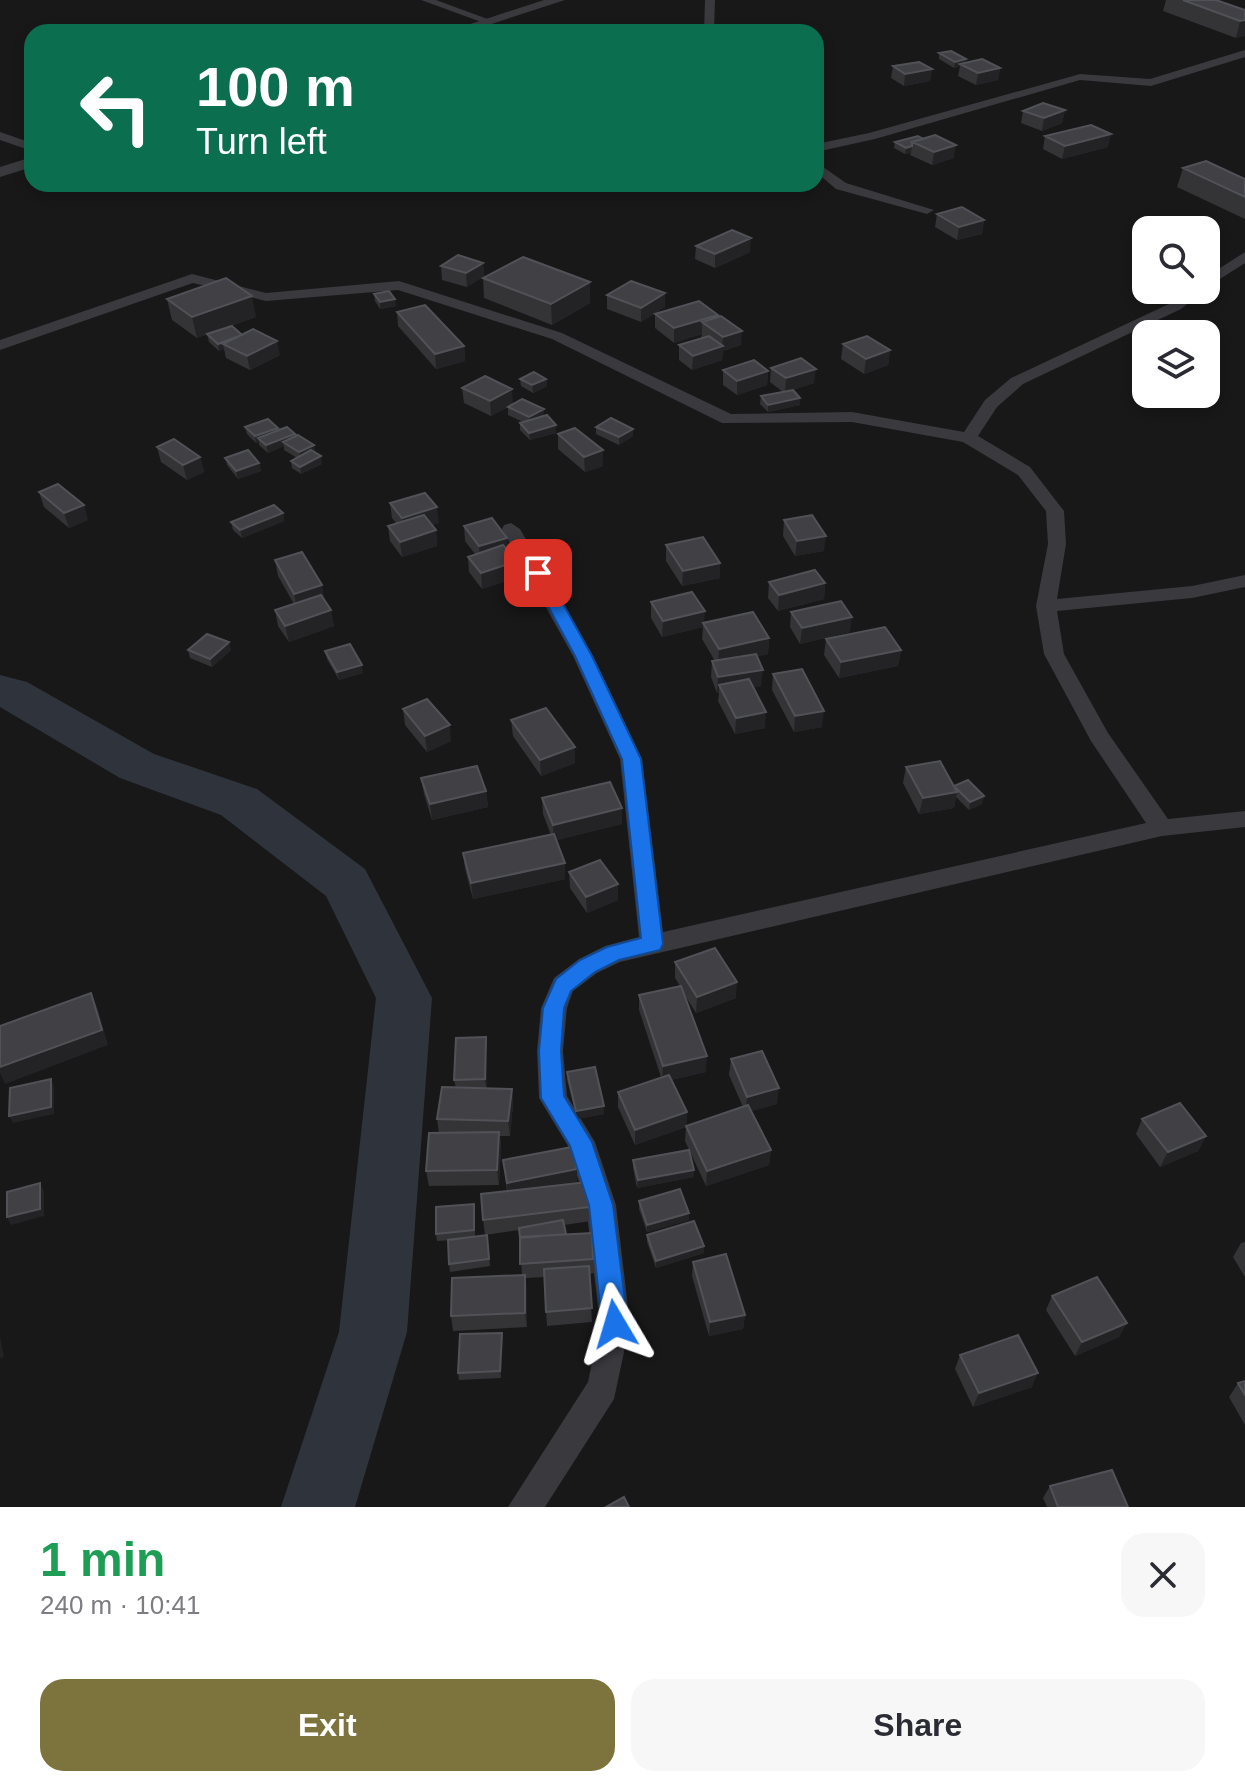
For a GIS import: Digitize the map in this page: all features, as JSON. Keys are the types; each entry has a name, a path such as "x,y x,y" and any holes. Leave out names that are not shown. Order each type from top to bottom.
{"street":[{"path":"426,0 488,21"},
{"path":"478,24 558,0"},
{"path":"709,24 710,0"},
{"path":"824,146 1080,77 1151,83 1245,53"},
{"path":"0,136 24,144"},
{"path":"0,172 24,164"},
{"path":"824,172 841,186 927,210"},
{"path":"1220,274 1245,256"},
{"path":"0,345 192,278 266,297 399,285 557,336 728,419 852,417 968,438 1024,471 1055,511 1057,544 1046,606 1054,654 1099,736 1162,828"},
{"path":"968,438 991,404 1017,381 1179,304"},
{"path":"511,529 577,644 631,759 652,944"},
{"path":"1046,606 1192,592 1245,581"},
{"path":"525,1507 603,1388 615,1324 601,1205 581,1142 553,1098 550,1051 554,1008 563,985 588,966 614,953 1162,828 1245,819"}],"building":[{"path":"1183,0 1216,0 1245,10 1245,20 1240,21"},
{"path":"951,51 966,59 955,62 939,53"},
{"path":"982,59 1000,68 978,73 960,64"},
{"path":"919,62 932,69 905,74 893,66"},
{"path":"1043,103 1065,110 1044,118 1023,111"},
{"path":"1091,125 1111,134 1065,146 1045,136"},
{"path":"935,135 956,145 934,152 912,142"},
{"path":"918,136 923,139 912,142 912,146 906,148 895,142"},
{"path":"1206,161 1245,179 1245,197 1183,168"},
{"path":"962,207 984,220 959,227 937,214"},
{"path":"732,230 751,238 715,254 696,246"},
{"path":"458,255 483,263 466,273 441,266"},
{"path":"523,257 590,282 551,304 483,278"},
{"path":"226,278 252,296 192,317 167,299"},
{"path":"631,281 665,293 641,308 607,295"},
{"path":"389,291 395,299 380,302 374,294"},
{"path":"699,301 718,315 674,328 655,314"},
{"path":"425,305 464,346 435,354 397,312"},
{"path":"721,316 742,331 723,337 702,322"},
{"path":"232,326 242,335 218,344 207,334"},
{"path":"253,329 277,341 247,356 223,344"},
{"path":"709,336 723,346 693,356 679,345"},
{"path":"867,336 890,350 866,359 843,344"},
{"path":"801,358 816,369 786,378 771,368"},
{"path":"754,360 768,371 737,381 723,370"},
{"path":"534,372 546,379 532,385 520,379"},
{"path":"485,376 512,389 490,401 462,388"},
{"path":"793,390 800,398 768,405 761,396"},
{"path":"522,399 544,409 529,417 508,407"},
{"path":"547,415 556,425 529,433 520,423"},
{"path":"611,418 633,429 619,437 596,427"},
{"path":"268,419 278,428 255,436 245,427"},
{"path":"287,427 295,434 266,445 258,438"},
{"path":"575,428 603,450 584,457 558,434"},
{"path":"298,435 314,445 299,452 283,442"},
{"path":"174,439 200,457 183,465 157,447"},
{"path":"248,450 259,463 236,471 225,458"},
{"path":"311,450 321,456 300,467 291,461"},
{"path":"58,484 84,505 64,513 39,492"},
{"path":"425,493 437,507 402,518 390,503"},
{"path":"274,505 283,513 240,530 231,522"},
{"path":"424,515 436,530 400,542 388,526"},
{"path":"812,515 826,536 797,541 784,520"},
{"path":"492,518 507,538 479,546 464,526"},
{"path":"703,537 720,563 683,571 666,545"},
{"path":"503,545 517,561 481,573 468,557"},
{"path":"302,552 322,585 294,594 275,560"},
{"path":"815,570 825,583 779,595 769,582"},
{"path":"692,592 705,611 663,621 651,602"},
{"path":"321,595 331,610 285,626 275,610"},
{"path":"841,601 852,617 802,628 791,612"},
{"path":"753,612 769,638 719,649 703,623"},
{"path":"885,627 901,650 841,662 826,639"},
{"path":"207,634 229,642 210,659 188,650"},
{"path":"350,644 362,665 337,672 325,651"},
{"path":"756,654 763,670 718,677 712,661"},
{"path":"802,669 824,711 795,716 773,674"},
{"path":"749,679 766,712 736,718 719,685"},
{"path":"427,699 450,725 425,736 403,709"},
{"path":"546,708 575,747 540,760 511,720"},
{"path":"940,761 957,792 923,798 906,767"},
{"path":"477,766 486,791 430,804 421,778"},
{"path":"968,780 984,796 970,802 954,786"},
{"path":"610,782 622,808 553,825 542,798"},
{"path":"554,834 565,863 471,883 463,853"},
{"path":"600,860 618,884 586,897 569,872"},
{"path":"715,948 737,982 697,997 675,962"},
{"path":"681,986 707,1056 663,1066 639,995"},
{"path":"91,993 102,1030 0,1067 0,1026"},
{"path":"486,1037 485,1079 454,1080 456,1038"},
{"path":"762,1051 779,1088 747,1097 731,1059"},
{"path":"595,1067 604,1106 576,1111 567,1072"},
{"path":"669,1075 687,1112 635,1130 618,1092"},
{"path":"51,1079 51,1107 9,1116 10,1088"},
{"path":"442,1087 512,1089 508,1121 437,1119"},
{"path":"1180,1103 1206,1136 1168,1152 1142,1119"},
{"path":"748,1105 771,1150 707,1171 686,1126"},
{"path":"499,1132 497,1170 426,1171 429,1133"},
{"path":"572,1147 577,1169 507,1183 503,1160"},
{"path":"689,1150 694,1170 638,1180 633,1160"},
{"path":"587,1182 590,1207 483,1220 481,1194"},
{"path":"40,1183 40,1209 7,1217 7,1192"},
{"path":"680,1189 689,1213 647,1225 639,1201"},
{"path":"474,1204 474,1230 436,1234 436,1207"},
{"path":"563,1220 566,1234 520,1238 519,1228"},
{"path":"694,1221 704,1246 656,1261 647,1235"},
{"path":"592,1233 593,1259 520,1264 520,1237"},
{"path":"487,1235 489,1259 449,1264 448,1240"},
{"path":"726,1254 745,1315 710,1322 693,1262"},
{"path":"589,1266 592,1308 546,1312 544,1269"},
{"path":"525,1275 525,1313 451,1316 452,1278"},
{"path":"1097,1277 1127,1323 1082,1342 1052,1296"},
{"path":"502,1333 500,1371 458,1373 460,1334"},
{"path":"1018,1335 1038,1373 979,1393 960,1355"},
{"path":"1245,1381 1245,1395 1238,1383"},
{"path":"1112,1470 1128,1507 1058,1507 1050,1486"},
{"path":"624,1497 629,1507 606,1507"}],"waterway":[{"path":"0,690 11,693 137,766 239,802 346,883 404,998 373,1332 318,1507"}],"route":[{"path":"538,573 583,656 631,759 652,944 614,953 588,966 563,985 554,1008 550,1051 553,1098 581,1142 601,1205 615,1324"}]}
